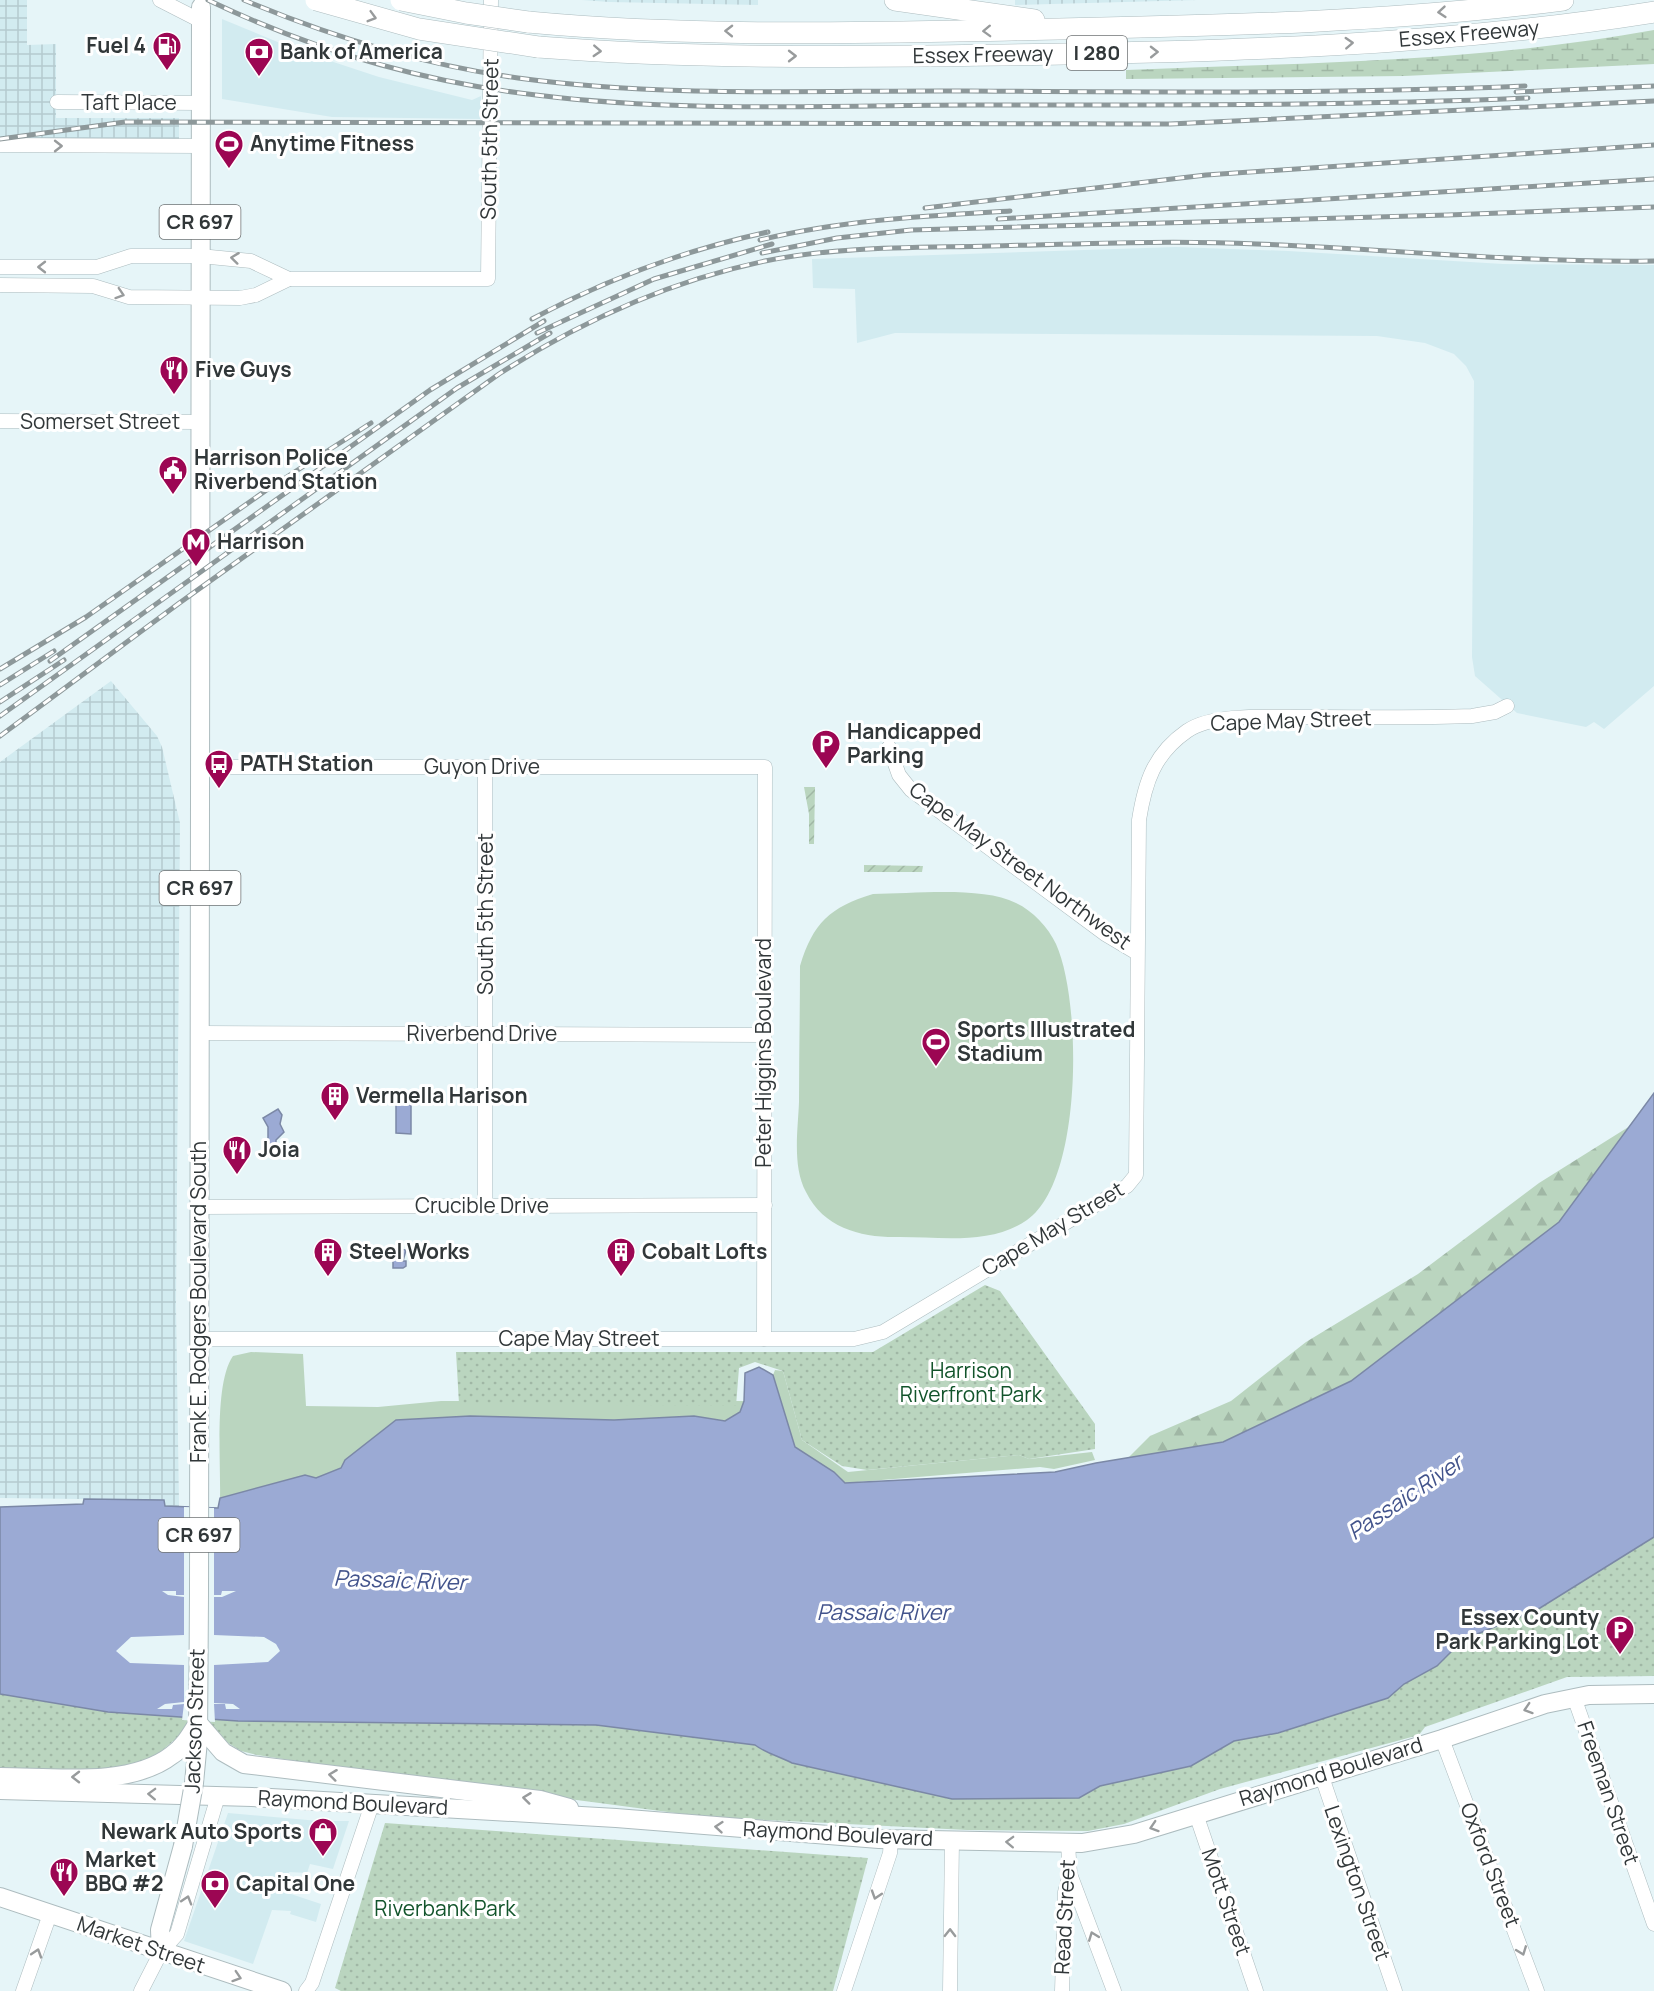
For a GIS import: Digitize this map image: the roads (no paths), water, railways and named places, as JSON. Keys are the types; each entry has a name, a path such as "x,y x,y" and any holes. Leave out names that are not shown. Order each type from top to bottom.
{"highway":[{"name":"Essex Freeway","path":"401,0 466,14 528,22 616,28 769,32 1225,25 1407,15 1563,0"},
{"path":"895,0 1032,19 1066,29"},
{"name":"Essex Freeway","path":"317,1 418,29 538,47 618,52 811,56 1041,55 1191,51 1463,35 1654,12"}],"main road":[{"name":"CR 697","path":"200,1034 201,14"},
{"name":"Frank E. Rodgers Boulevard South","path":"199,1595 198,1095 200,1034"},
{"name":"Jackson Street","path":"161,1952 160,1930 183,1846 199,1741 199,1595"},
{"name":"Raymond Boulevard","path":"0,1790 218,1796 604,1817 891,1839 1068,1844 1112,1840 1574,1696 1654,1694"},
{"path":"0,1778 124,1775 163,1762 199,1741 244,1764 540,1800 604,1817"},
{"name":"Market Street","path":"0,1897 282,1991"}],"street":[{"path":"160,0 201,14"},
{"name":"South 5th Street","path":"289,279 488,279 491,0"},
{"name":"Taft Place","path":"57,102 201,104"},
{"path":"0,145 201,146"},
{"path":"0,267 97,267 131,256 200,256 251,261 289,279"},
{"path":"0,285 93,286 129,297 200,298 248,297 289,279"},
{"name":"Somerset Street","path":"0,422 199,425"},
{"name":"Cape May Street","path":"199,1339 854,1340 876,1335 1132,1181 1138,1168 1139,820 1143,792 1152,767 1188,731 1205,723 1252,718 1472,716 1495,712 1507,705"},
{"name":"Cape May Street Northwest","path":"889,747 899,775 911,790 1105,934 1137,953"},
{"name":"Guyon Drive","path":"200,767 765,767"},
{"name":"South 5th Street","path":"485,767 485,1206"},
{"name":"Peter Higgins Boulevard","path":"764,1340 765,767"},
{"name":"Riverbend Drive","path":"200,1034 764,1035"},
{"name":"Crucible Drive","path":"200,1207 765,1205"},
{"name":"Freeman Street","path":"1574,1696 1649,1896 1654,1924"},
{"name":"Oxford Street","path":"1442,1738 1537,1991"},
{"name":"Lexington Street","path":"1321,1774 1395,1991"},
{"name":"Jackson Street","path":"141,1991 161,1952 177,1934 218,1796"},
{"path":"306,1991 312,1983 372,1804"},
{"name":"Mott Street","path":"1196,1814 1256,1991"},
{"path":"844,1991 890,1853 891,1839"},
{"path":"950,1991 952,1840"},
{"name":"Read Street","path":"1062,1991 1065,1892 1070,1874 1068,1844"},
{"path":"1070,1874 1114,1991"},
{"path":"23,1991 50,1914"}],"water":[{"name":"Passaic River","path":"1654,1093 1654,1537 1540,1608 1463,1640 1437,1666 1404,1684 1388,1698 1278,1733 1234,1741 1191,1766 1100,1786 1079,1798 952,1799 792,1763 755,1745 596,1725 238,1721 108,1712 0,1694 0,1507 83,1504 84,1499 164,1500 165,1506 218,1508 220,1498 305,1475 316,1478 341,1468 345,1460 396,1420 470,1416 614,1420 694,1416 725,1421 740,1412 744,1401 745,1373 759,1367 773,1375 795,1447 834,1472 845,1483 1055,1472 1223,1442 1351,1381 1559,1222"},
{"path":"396,1103 411,1105 411,1134 396,1133"},
{"path":"278,1109 282,1115 280,1124 284,1132 276,1140 276,1146 268,1143 268,1127 263,1118"},
{"path":"393,1248 406,1250 403,1261 406,1261 406,1266 403,1268 393,1268"}],"railway":[{"path":"208,0 286,34 409,72 494,89 591,101 757,107 1322,104 1528,98"},
{"path":"244,0 345,38 448,66 518,78 629,88 742,92 1246,92 1525,86"},
{"path":"1516,92 1654,86"},
{"path":"0,139 125,122 1170,124 1654,101"},
{"path":"925,208 1206,175 1654,145"},
{"path":"998,219 1654,179"},
{"path":"762,253 837,238 911,230 1654,207"},
{"path":"760,240 853,223 1010,211"},
{"path":"532,319 589,291 647,267 737,239 768,232"},
{"path":"0,736 178,604 499,374 594,320 661,292 730,269 793,256 849,250 1157,242 1307,246 1554,260 1654,261"},
{"path":"537,333 654,279 772,244"},
{"path":"50,661 430,390 544,321"},
{"path":"0,716 457,388 550,333"},
{"path":"0,669 86,617 268,489 371,423"},
{"path":"0,685 54,651"},
{"path":"0,702 64,660"}],"place":[{"name":"Fuel 4","path":"167,72"},
{"name":"Bank of America","path":"259,78"},
{"name":"Anytime Fitness","path":"229,170"},
{"name":"Five Guys","path":"174,396"},
{"name":"Harrison Police Riverbend Station","path":"173,496"},
{"name":"Harrison","path":"196,568"},
{"name":"Handicapped Parking","path":"826,770"},
{"name":"PATH Station","path":"219,790"},
{"name":"Sports Illustrated Stadium","path":"936,1068"},
{"name":"Vermella Harison","path":"335,1122"},
{"name":"Joia","path":"237,1176"},
{"name":"Steel Works","path":"328,1278"},
{"name":"Cobalt Lofts","path":"621,1278"},
{"name":"Essex County Park Parking Lot","path":"1620,1656"},
{"name":"Newark Auto Sports","path":"323,1858"},
{"name":"Market BBQ #2","path":"64,1898"},
{"name":"Capital One","path":"215,1910"}],"park label":[{"name":"Harrison Riverfront Park","path":"971,1383"},
{"name":"Riverbank Park","path":"445,1909"}]}
